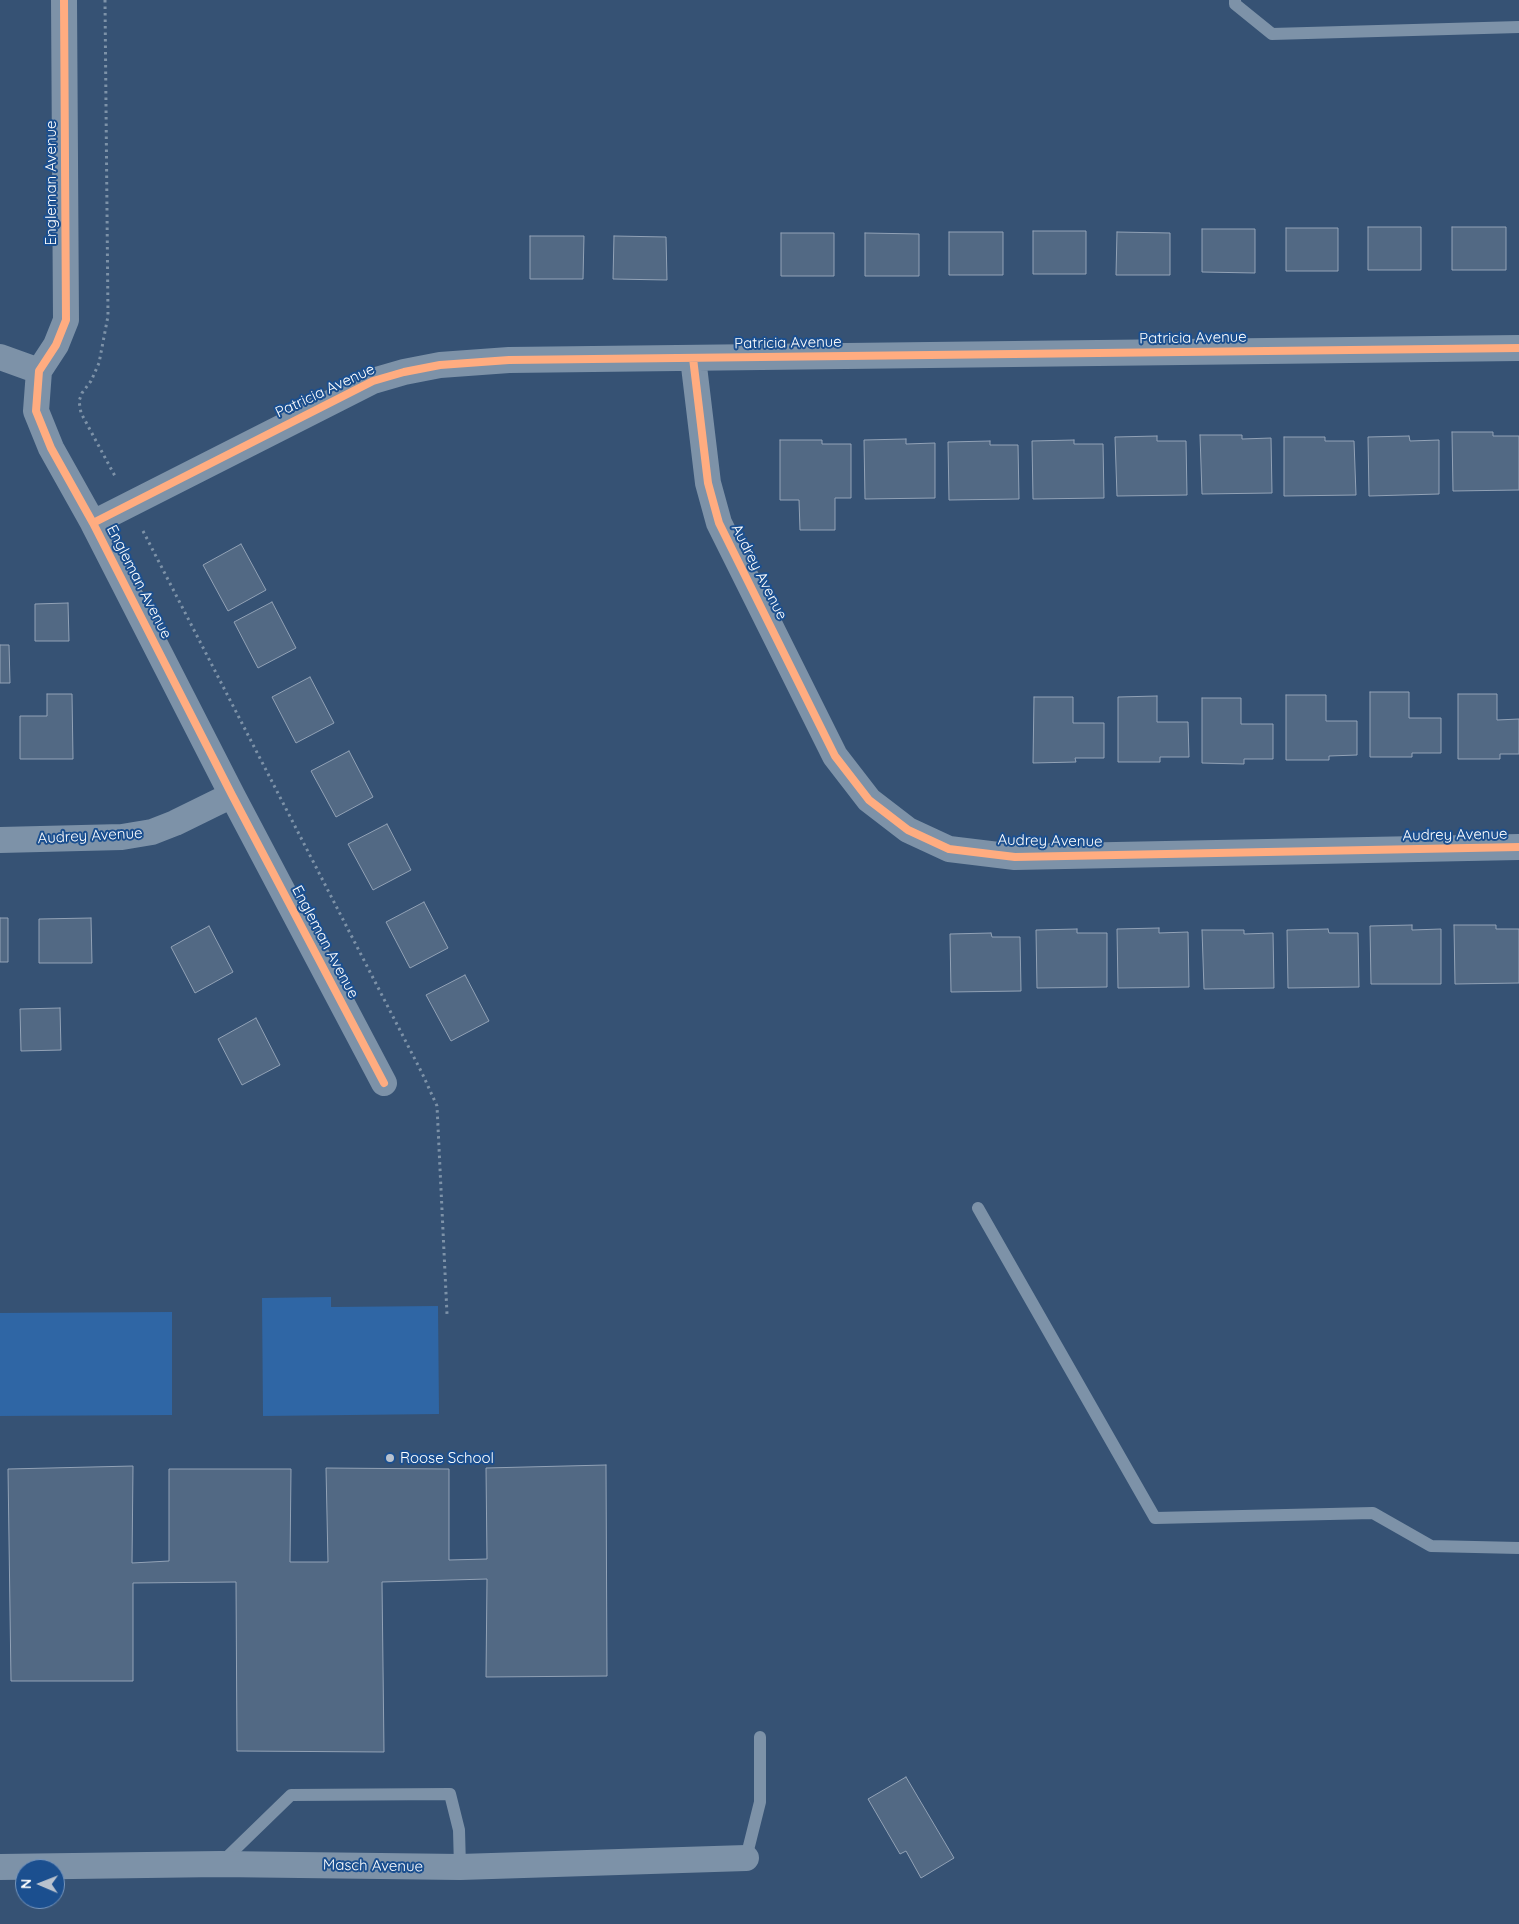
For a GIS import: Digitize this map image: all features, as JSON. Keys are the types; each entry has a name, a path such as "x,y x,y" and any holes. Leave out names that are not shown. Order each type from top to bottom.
{"street":[{"name":"Engleman Avenue","path":"64,0 66,320 56,345 39,371 36,411 51,448 93,523 232,795 384,1083"},
{"name":"Patricia Avenue","path":"93,523 373,381 404,372 440,365 509,360 1519,348"},
{"path":"0,357 39,371"},
{"name":"Audrey Avenue","path":"693,358 708,483 719,523 835,756 869,800 908,830 949,849 1015,857 1519,847"},
{"name":"Audrey Avenue","path":"0,840 122,837 152,832 232,795"},
{"name":"Masch Avenue","path":"0,1867 220,1864 460,1867 746,1858"}],"lane":[{"path":"1235,0 1235,4 1272,34 1519,27"},
{"path":"978,1208 1155,1518 1373,1513 1430,1546 1519,1548"},
{"path":"746,1858 760,1802 760,1737"},
{"path":"220,1864 291,1795 450,1794 459,1830 460,1867"}],"path":[{"path":"105,0 108,316 100,363 79,401 81,413 437,1106 448,1314"}],"shaded area":[{"path":"331,1297 331,1307 438,1306 439,1414 263,1416 262,1298"},
{"path":"172,1312 172,1415 0,1416 0,1313"}],"building":[{"path":"1368,227 1421,227 1421,270 1368,270"},
{"path":"1452,227 1506,227 1506,270 1452,270"},
{"path":"1286,228 1338,228 1338,271 1286,271"},
{"path":"1202,229 1255,229 1255,273 1202,272"},
{"path":"1033,231 1086,231 1086,274 1033,274"},
{"path":"949,232 1003,232 1003,275 949,275"},
{"path":"1117,232 1170,233 1170,275 1116,275"},
{"path":"781,233 834,233 834,276 781,276"},
{"path":"865,233 919,234 919,276 865,276"},
{"path":"530,236 584,236 583,279 530,279"},
{"path":"614,236 666,237 667,280 613,279"},
{"path":"1452,432 1493,432 1493,436 1519,436 1519,490 1453,491"},
{"path":"1200,435 1242,435 1242,439 1271,438 1272,493 1202,494"},
{"path":"1157,436 1157,441 1186,441 1187,495 1117,496 1115,437"},
{"path":"1409,436 1410,441 1439,440 1439,494 1369,496 1368,437"},
{"path":"1284,437 1325,437 1325,441 1354,441 1356,495 1284,496"},
{"path":"906,439 906,444 935,443 935,498 865,499 864,440"},
{"path":"780,440 822,440 822,444 851,444 851,498 835,498 835,530 800,530 799,500 780,500"},
{"path":"1074,440 1074,444 1103,444 1104,498 1033,499 1032,441"},
{"path":"990,441 990,445 1018,445 1019,499 949,500 948,442"},
{"path":"241,544 266,590 228,611 203,565"},
{"path":"272,602 296,648 258,668 234,622"},
{"path":"68,603 69,641 35,641 35,604"},
{"path":"0,645 9,645 10,683 0,683"},
{"path":"310,677 334,723 296,743 272,697"},
{"path":"1370,692 1409,692 1409,718 1441,718 1441,753 1412,753 1412,757 1370,757"},
{"path":"47,694 72,694 73,759 20,759 20,716 47,716"},
{"path":"1458,694 1497,694 1497,720 1519,719 1519,754 1500,754 1500,759 1458,759"},
{"path":"1286,695 1326,695 1326,721 1357,721 1357,755 1329,756 1329,760 1286,760"},
{"path":"1157,696 1157,722 1188,722 1189,757 1160,757 1160,762 1118,762 1118,697"},
{"path":"1034,697 1073,697 1073,723 1104,723 1104,758 1075,758 1076,762 1033,763"},
{"path":"1202,698 1241,698 1241,724 1273,724 1273,759 1244,759 1244,764 1202,763"},
{"path":"349,751 373,797 336,817 311,771"},
{"path":"387,824 411,870 373,890 348,844"},
{"path":"424,902 448,948 410,968 386,922"},
{"path":"0,918 8,918 8,962 0,962"},
{"path":"91,918 92,963 39,963 39,919"},
{"path":"1412,925 1412,930 1441,929 1441,984 1371,984 1370,926"},
{"path":"1454,925 1496,925 1496,929 1519,929 1519,983 1455,984"},
{"path":"209,926 233,972 195,993 171,947"},
{"path":"1159,928 1159,933 1188,932 1189,987 1118,988 1117,929"},
{"path":"1077,929 1077,933 1107,933 1107,987 1037,988 1036,930"},
{"path":"1328,929 1329,933 1358,933 1359,987 1288,988 1287,930"},
{"path":"1202,930 1244,930 1244,934 1273,933 1274,988 1204,989"},
{"path":"991,933 992,937 1020,937 1021,991 951,992 950,934"},
{"path":"465,975 489,1021 451,1041 426,995"},
{"path":"60,1008 61,1050 21,1051 20,1009"},
{"path":"256,1018 280,1065 242,1085 218,1039"},
{"path":"606,1465 607,1676 486,1677 487,1579 382,1582 384,1752 237,1751 236,1582 133,1583 133,1681 11,1681 8,1469 133,1466 132,1563 169,1561 169,1469 291,1469 290,1562 328,1562 326,1468 449,1469 449,1560 487,1559 486,1468"},
{"path":"906,1777 954,1858 921,1878 906,1851 900,1854 868,1799"}],"cycle path":[{"path":"64,0 66,320 56,345 39,371 36,411 51,448 93,523 232,795 384,1083"},
{"path":"93,523 373,381 404,372 440,365 509,360 1519,348"},
{"path":"693,358 708,483 719,523 835,756 869,800 908,830 949,849 1015,857 1519,847"}],"place":[{"name":"Roose School","path":"390,1458"}]}
